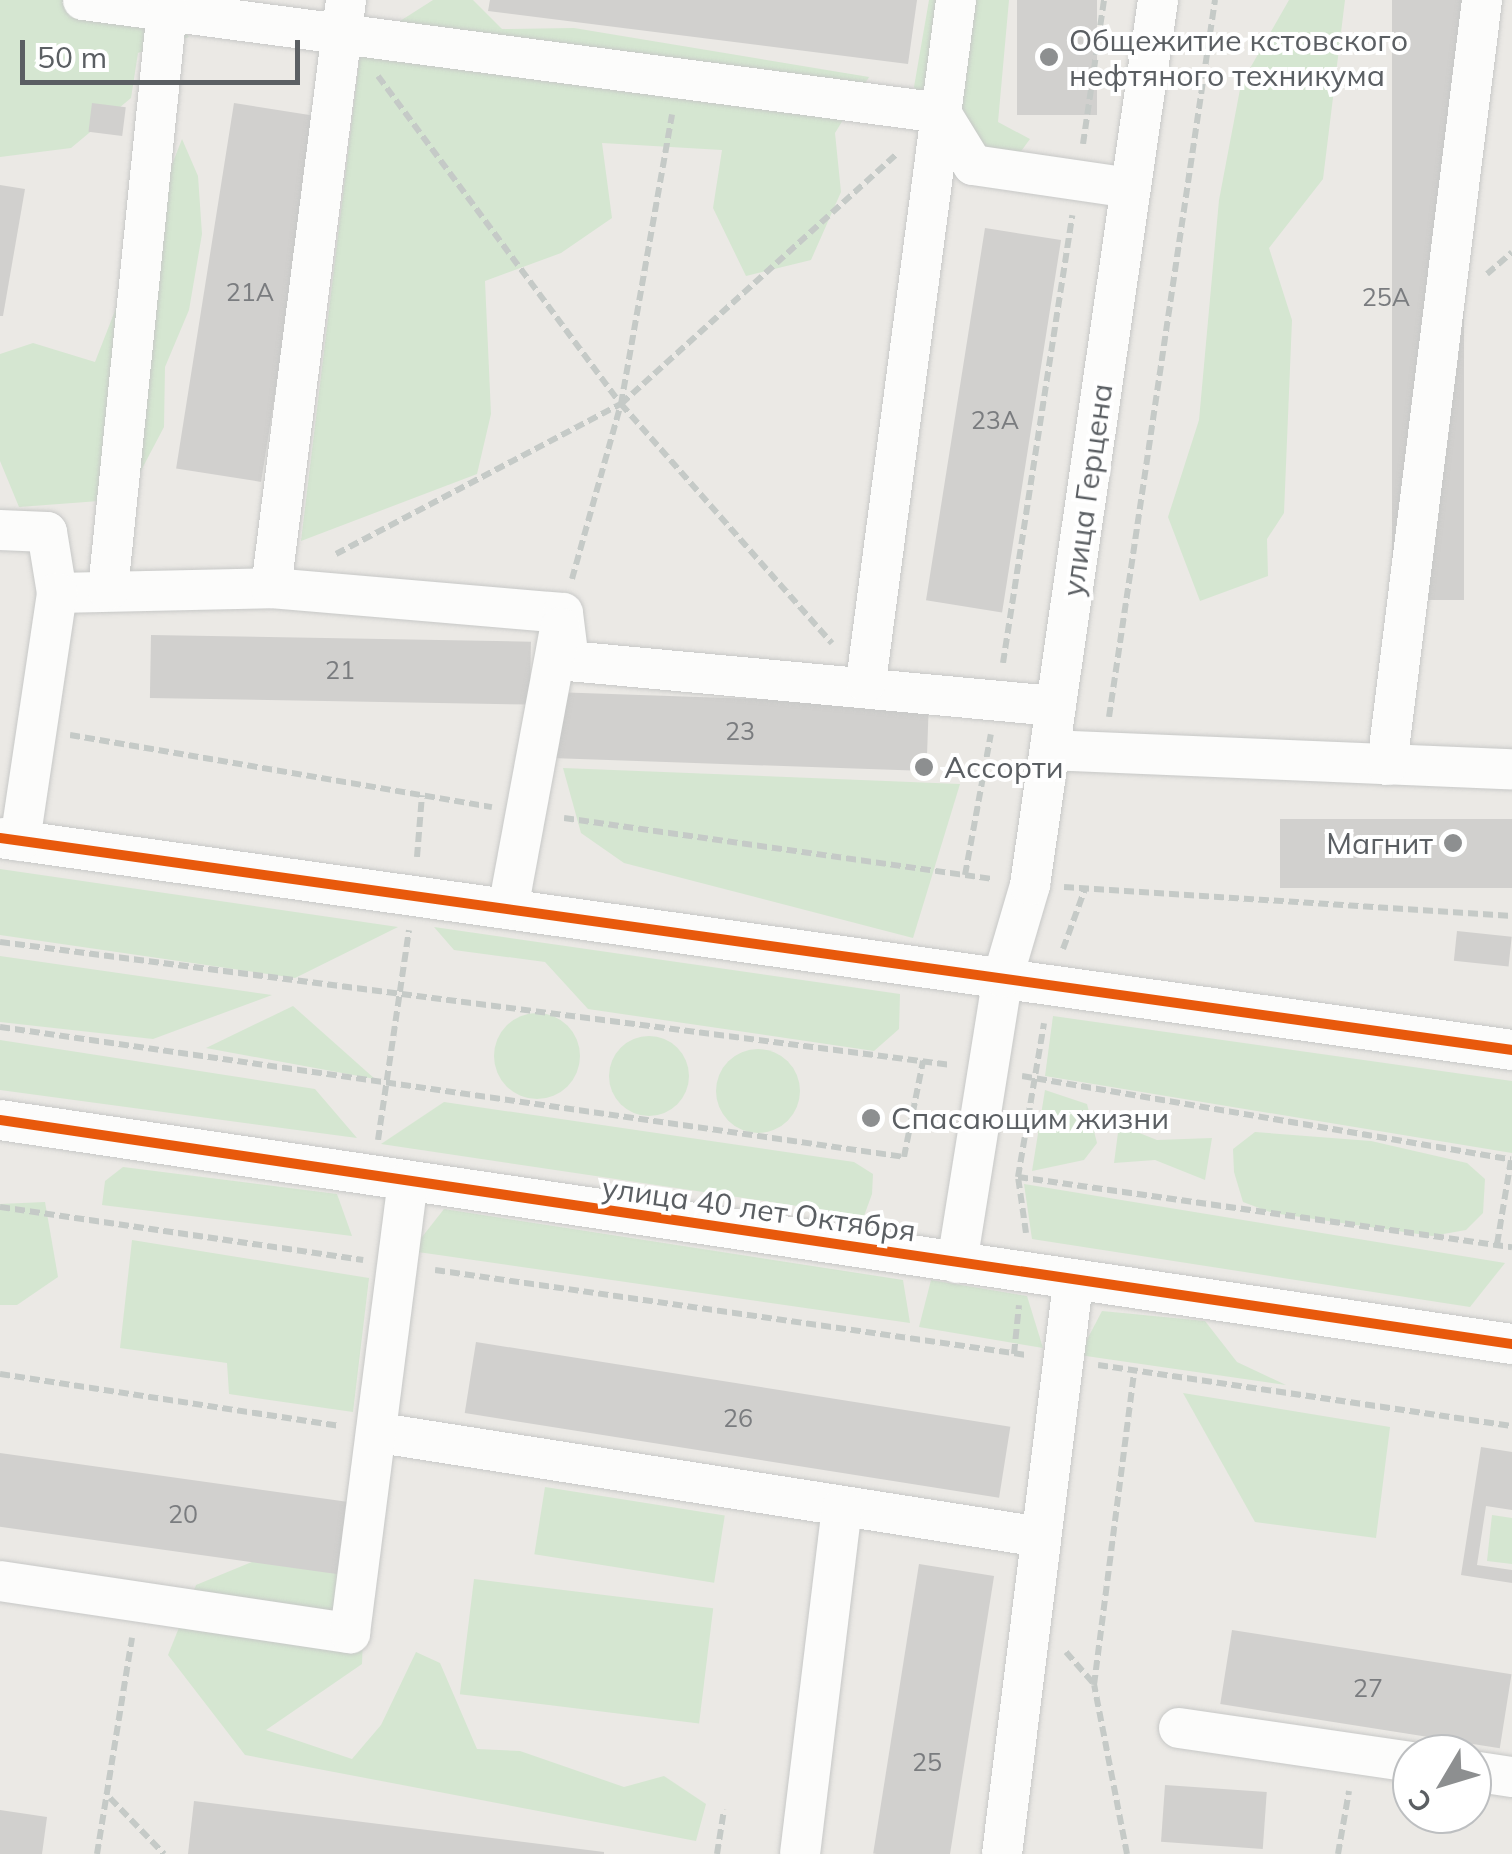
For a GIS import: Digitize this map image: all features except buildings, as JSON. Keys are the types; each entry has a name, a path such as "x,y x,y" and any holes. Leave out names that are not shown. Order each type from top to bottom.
{"street":[{"path":"84,0 167,10 345,15 679,77 941,114 973,165 1130,188"},
{"path":"866,682 956,0"},
{"name":"улица Герцена","path":"957,1263 1003,978 1030,885 1158,0"},
{"path":"1387,765 1482,0"},
{"path":"108,590 167,10"},
{"path":"271,588 345,15"},
{"path":"0,530 47,532 57,592 38,730 10,840 1512,1050"},
{"path":"57,592 271,588 563,613"},
{"path":"563,613 570,661 866,682 1056,706"},
{"path":"508,909 563,613"},
{"path":"1050,750 1512,769"},
{"name":"улица 40 лет Октября","path":"0,1120 1512,1344"},
{"path":"0,1580 350,1633 380,1432 378,1256 390,1180"},
{"path":"1002,1854 1074,1282"},
{"path":"380,1432 1040,1537"},
{"path":"800,1854 842,1508"},
{"path":"1179,1728 1392,1759"}],"path":[{"path":"965,876 998,701 1104,0"},
{"path":"1104,752 1215,0"},
{"path":"345,15 621,404 866,682"},
{"path":"563,613 621,404 679,77"},
{"path":"324,560 621,404 941,114"},
{"path":"38,730 525,812 1030,885 1512,916"},
{"path":"390,1180 386,1083 414,896 422,795"},
{"path":"1027,1231 1018,1178 1050,984 1086,888"},
{"path":"0,942 399,998 922,1061 1511,1160 1497,1245"},
{"path":"0,1027 904,1158 922,1061"},
{"path":"1018,1178 1512,1247"},
{"path":"0,1206 378,1256 1512,1426"},
{"path":"1127,1854 1094,1686 1134,1370"},
{"path":"0,1374 380,1432"},
{"path":"97,1854 138,1601"},
{"path":"1338,1854 1356,1754"},
{"path":"109,1797 164,1854"},
{"path":"717,1854 724,1810"}],"green space":[{"path":"0,0 179,0 168,10 189,37 138,53 131,98 71,148 0,157"},
{"path":"433,0 473,0 502,29 574,28 869,77 835,133 841,192 811,260 746,276 713,208 722,150 602,143 612,218 561,253 485,281 491,414 477,474 301,541 361,46"},
{"path":"929,0 1009,0 998,122 1030,139 997,184 965,168 914,87"},
{"path":"1289,0 1345,0 1323,179 1269,248 1292,320 1284,513 1267,539 1268,576 1200,601 1168,517 1199,420 1219,200 1241,84"},
{"path":"182,139 198,176 202,234 189,310 165,367 164,427 126,499 19,507 0,461 0,354 33,343 95,362"},
{"path":"563,768 960,784 913,938 624,863 581,833"},
{"path":"0,869 398,927 295,978 0,935"},
{"path":"434,927 900,994 899,1029 874,1051 588,1009 545,962 454,950"},
{"path":"0,956 272,995 153,1039 0,1022"},
{"path":"293,1006 375,1079 206,1048"},
{"path":"537,1013 561,1020 573,1032 580,1056 573,1080 561,1092 537,1099 513,1092 501,1080 494,1056 501,1032 513,1020"},
{"path":"1053,1016 1512,1081 1512,1153 1045,1076"},
{"path":"649,1036 664,1039 677,1048 686,1061 686,1091 677,1104 664,1113 649,1116 634,1113 621,1104 612,1091 609,1076 612,1061 621,1048 634,1039"},
{"path":"0,1040 315,1089 357,1138 0,1090"},
{"path":"758,1049 774,1052 788,1061 797,1075 797,1107 788,1121 774,1130 758,1133 742,1130 728,1121 719,1107 716,1091 719,1075 728,1061 742,1052"},
{"path":"1045,1090 1087,1104 1097,1143 1084,1160 1032,1171"},
{"path":"444,1102 854,1162 873,1174 872,1194 864,1216 381,1144"},
{"path":"1119,1125 1157,1140 1212,1138 1205,1180 1155,1160 1114,1163"},
{"path":"1255,1132 1371,1141 1467,1163 1485,1179 1483,1213 1466,1230 1432,1236 1273,1213 1243,1202 1234,1172 1233,1149"},
{"path":"123,1167 337,1194 352,1236 102,1205 105,1181"},
{"path":"1024,1184 1505,1263 1470,1307 1032,1239"},
{"path":"45,1202 58,1277 17,1305 0,1305 0,1204"},
{"path":"444,1209 903,1280 910,1323 411,1251"},
{"path":"132,1240 369,1278 353,1412 229,1394 227,1363 120,1348"},
{"path":"931,1280 1027,1296 1043,1348 919,1327"},
{"path":"1102,1311 1205,1321 1237,1362 1286,1385 1079,1355"},
{"path":"1183,1393 1390,1427 1376,1538 1255,1522"},
{"path":"545,1487 725,1515 714,1583 534,1554"},
{"path":"1492,1515 1512,1518 1512,1564 1487,1561"},
{"path":"286,1548 366,1554 362,1664 266,1730 352,1759 381,1725 416,1652 440,1663 477,1749 520,1751 624,1787 664,1776 706,1804 696,1841 245,1755 168,1655 196,1585"},
{"path":"474,1579 713,1608 699,1724 460,1694"}],"cycle path":[{"path":"0,838 1512,1050"},
{"path":"0,1120 1512,1344"}],"place":[{"name":"Общежитие кстовского нефтяного техникума","path":"1049,57"},
{"name":"Ассорти","path":"924,767"},
{"name":"Магнит","path":"1453,843"},
{"name":"Спасающим жизни","path":"871,1118"}]}
